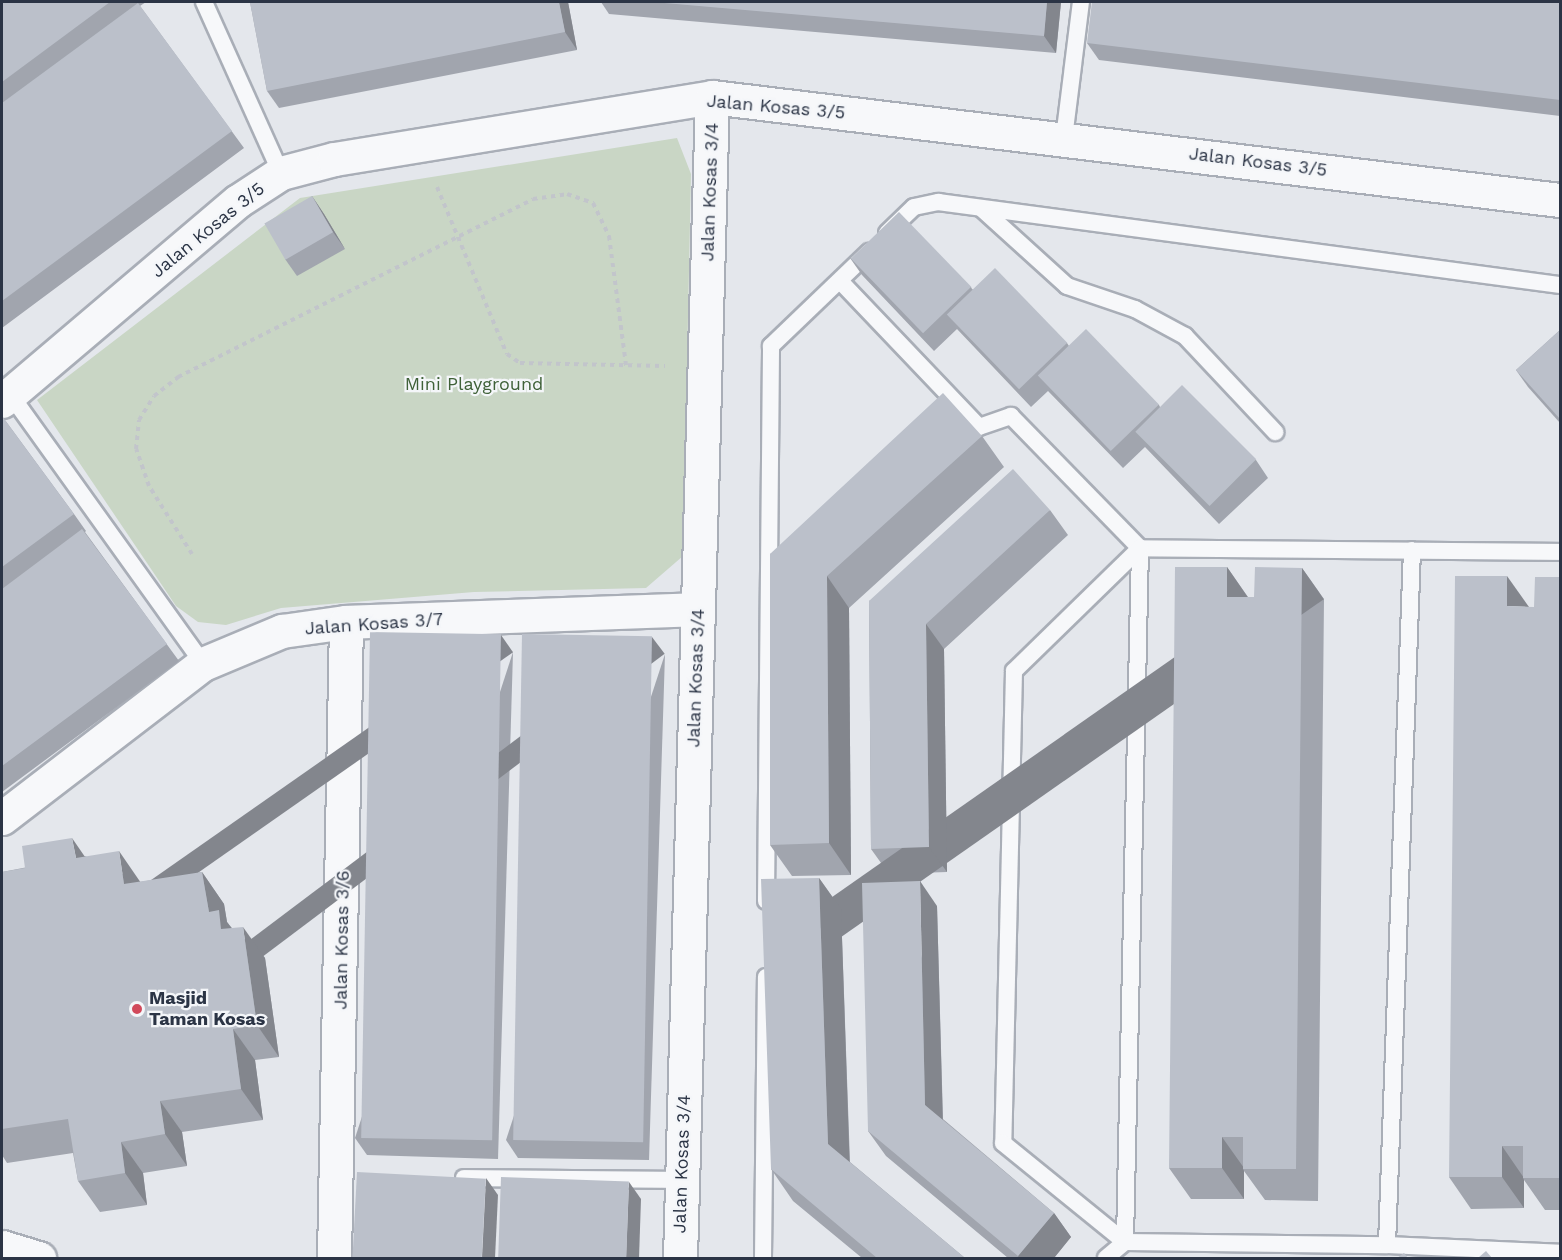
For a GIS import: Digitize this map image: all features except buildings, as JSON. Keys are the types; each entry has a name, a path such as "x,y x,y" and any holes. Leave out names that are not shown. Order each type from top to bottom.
{"street":[{"name":"Jalan Kosas 3/5","path":"6,398 238,201 281,174 334,159 712,98 1064,138 1560,200"},
{"name":"Jalan Kosas 3/4","path":"680,1258 712,98"},
{"name":"Jalan Kosas 3/7","path":"2,818 203,664 282,631 346,622 698,609"},
{"name":"Jalan Kosas 3/6","path":"334,1258 345,1176 346,622"},
{"path":"2,1247 39,1258"}],"lane":[{"path":"204,2 281,174"},
{"path":"1064,138 1081,2"},
{"path":"766,923 771,346 841,282 906,213 923,202 981,208 1560,285"},
{"path":"981,208 1067,286 1143,312 1185,336 1275,432"},
{"path":"841,282 980,427 1011,416 1140,548 1125,1242 1106,1258"},
{"path":"6,398 203,664"},
{"path":"941,419 958,403"},
{"path":"1560,552 1140,548 1014,671 1003,1143 1125,1242 1387,1245 1560,1253"},
{"path":"1387,1245 1412,550"},
{"path":"770,575 787,560"},
{"path":"763,1258 766,959"},
{"path":"445,1177 682,1180"}],"path":[{"path":"436,187 458,234 507,354 520,363 676,367"},
{"path":"192,554 149,486 136,449 139,420 154,396 178,377 458,234 533,200 567,194 593,203 609,237 626,366"}],"green space":[{"name":"Mini Playground","path":"677,138 691,174 683,556 646,588 474,592 281,608 226,625 198,622 176,606 37,400 300,198"}],"place":[{"name":"Masjid Taman Kosas","path":"137,1009"}]}
